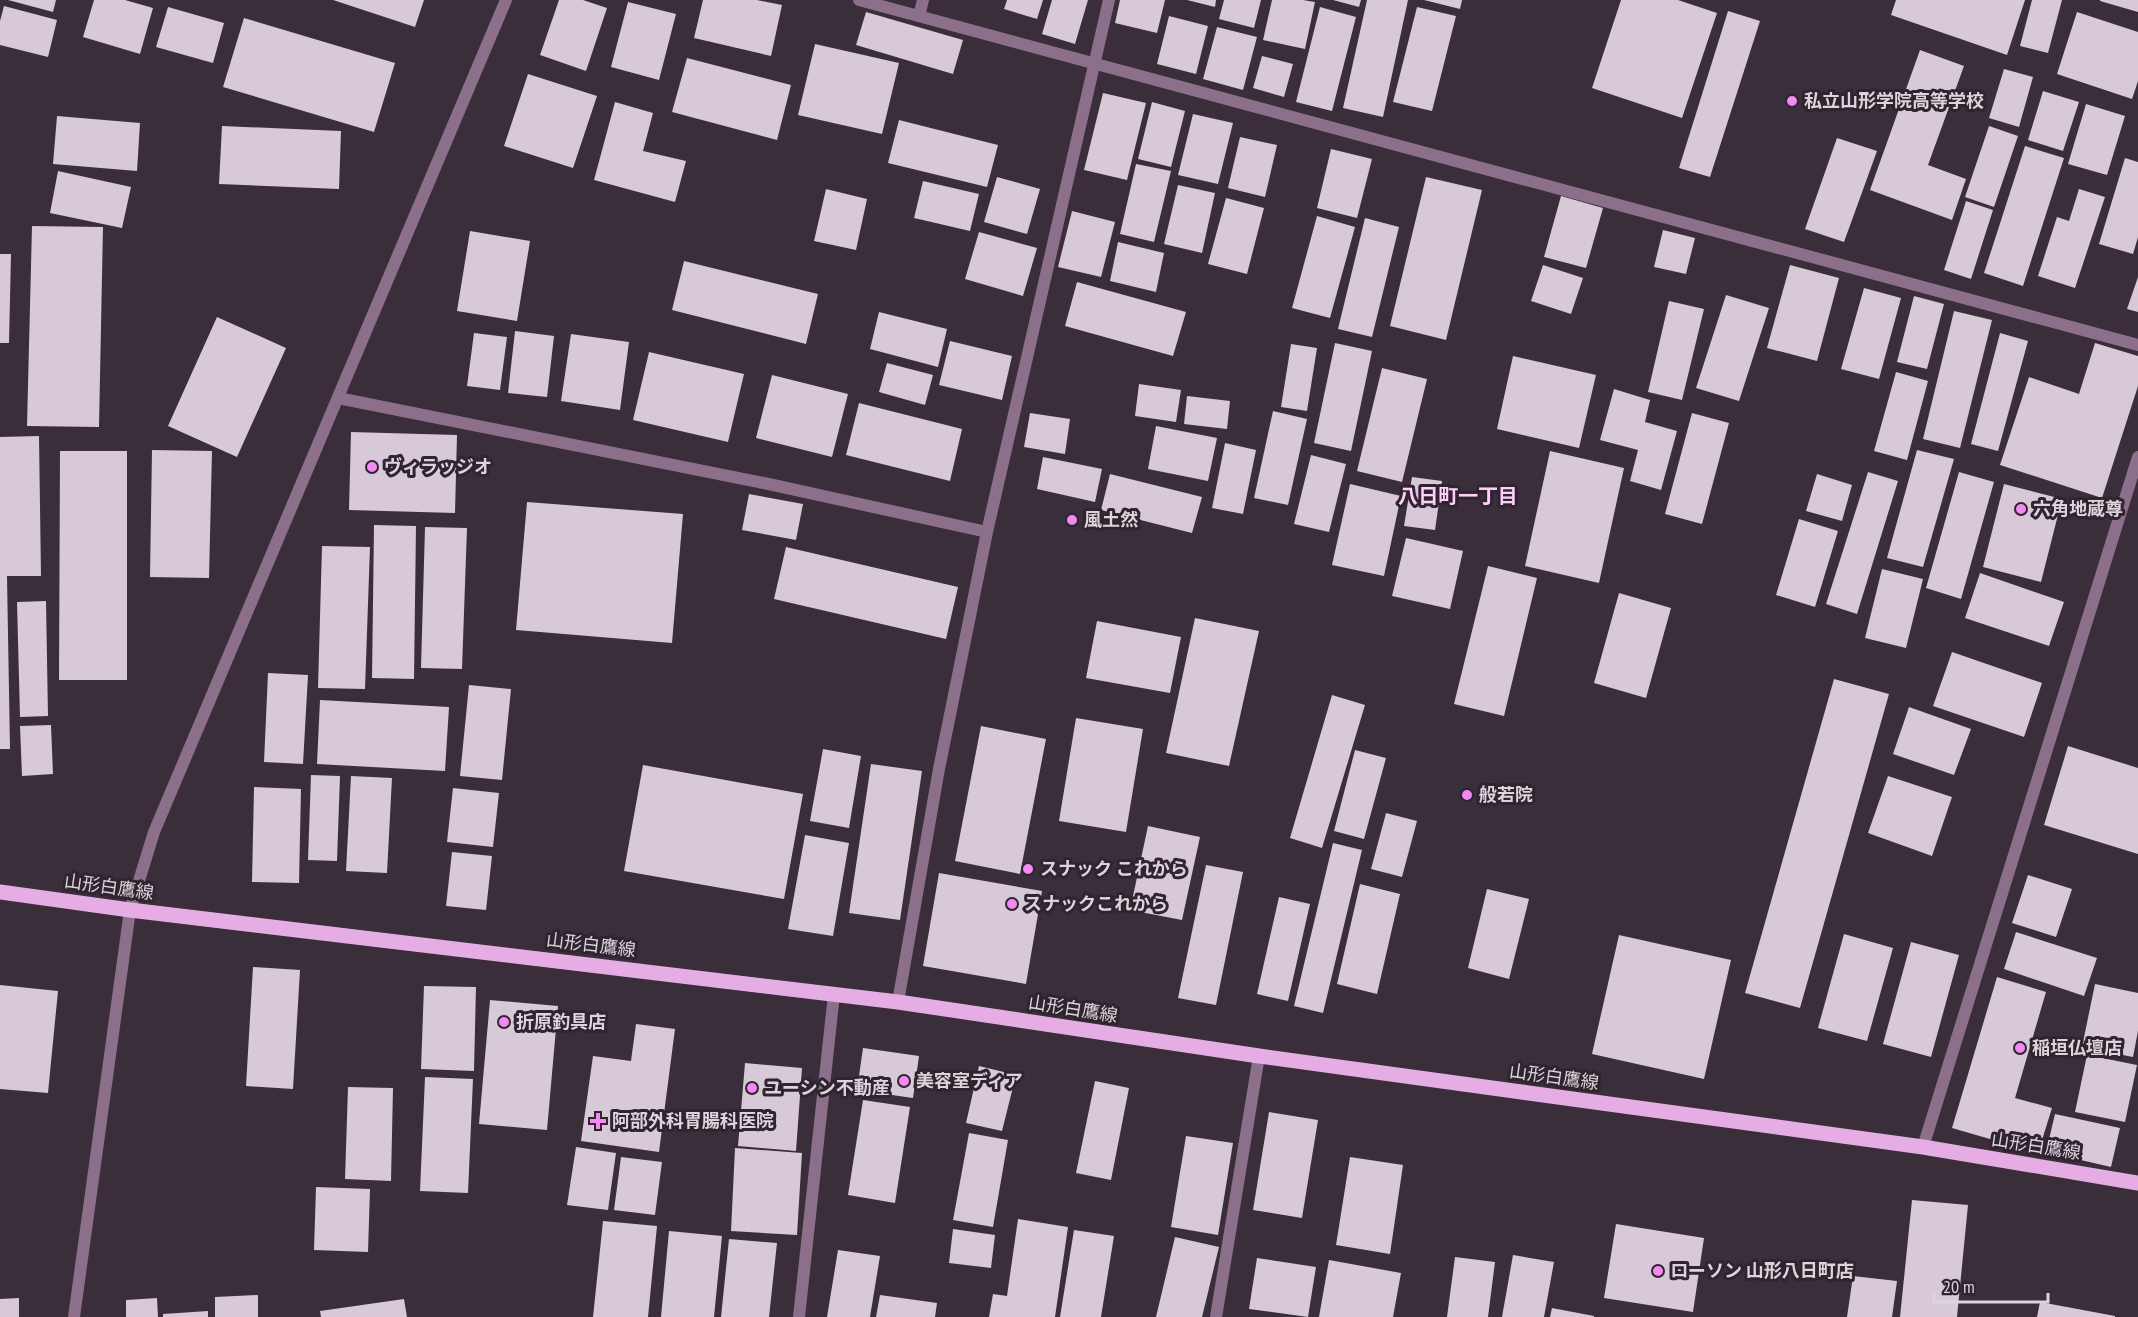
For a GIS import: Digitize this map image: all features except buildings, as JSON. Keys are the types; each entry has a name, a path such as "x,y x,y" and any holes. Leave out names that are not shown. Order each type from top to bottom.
{"main road":[{"name":"山形白鷹線","path":"0,892 130,910 898,1002 1259,1056 1923,1147 2138,1183"}],"street":[{"path":"74,1317 130,910 154,832 506,0"},
{"path":"859,0 2138,345"},
{"path":"919,16 923,0"},
{"path":"898,1002 939,769 987,532 1109,0"},
{"path":"339,398 764,483 987,532"},
{"path":"1923,1147 2138,457"},
{"path":"799,1317 834,994"},
{"path":"1216,1317 1259,1056"}],"place":[{"name":"私立山形学院高等学校","path":"1792,101"},
{"name":"ヴィラッジオ","path":"372,467"},
{"name":"六角地蔵尊","path":"2021,509"},
{"name":"風土然","path":"1072,520"},
{"name":"般若院","path":"1467,795"},
{"name":"スナック これから","path":"1028,869"},
{"name":"スナックこれから","path":"1012,904"},
{"name":"折原釣具店","path":"504,1022"},
{"name":"稲垣仏壇店","path":"2020,1048"},
{"name":"美容室ディア","path":"904,1081"},
{"name":"ユーシン不動産","path":"752,1088"},
{"name":"阿部外科胃腸科医院","path":"598,1121"},
{"name":"ローソン 山形八日町店","path":"1658,1271"}],"district":[{"name":"八日町一丁目","path":"1458,496"}]}
